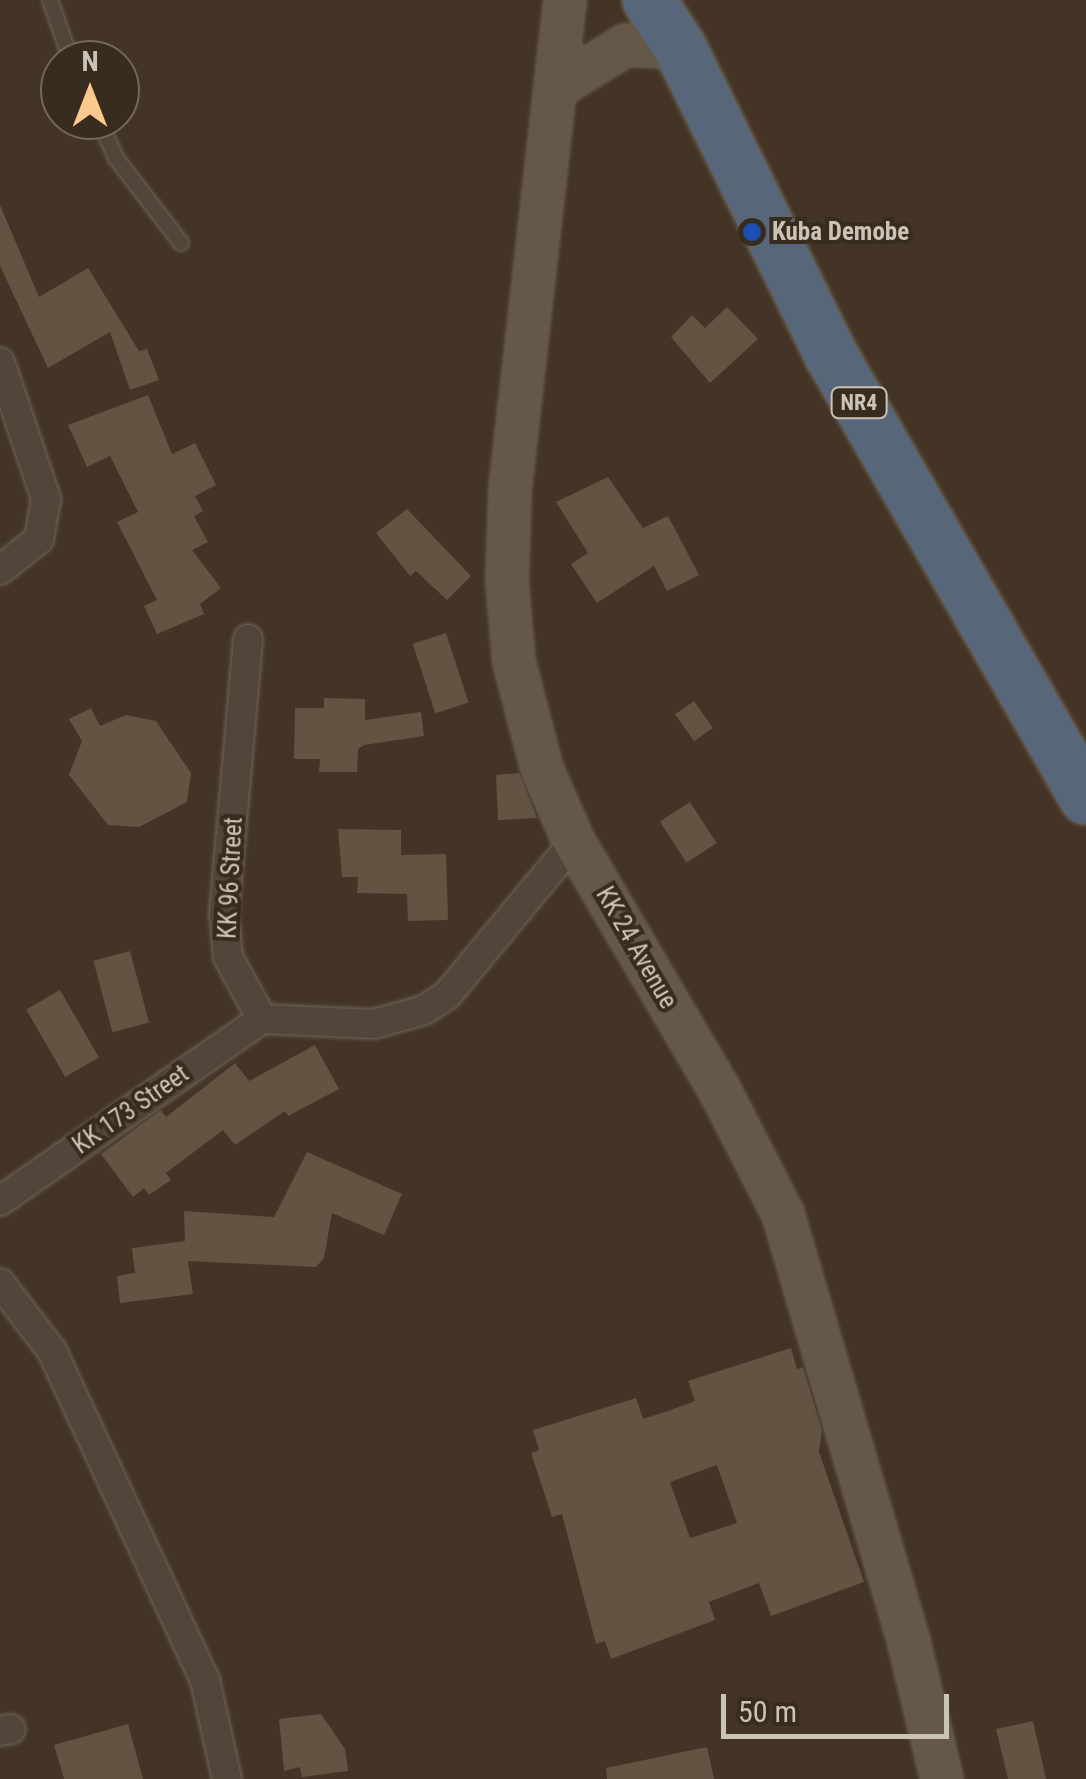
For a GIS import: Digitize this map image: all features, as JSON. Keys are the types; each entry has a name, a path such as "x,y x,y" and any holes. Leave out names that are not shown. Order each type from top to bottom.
{"highway":[{"name":"NR4","path":"649,0 680,48 831,355 1086,798"}],"street":[{"name":"KK 24 Avenue","path":"566,0 510,492 507,582 514,662 537,751 574,842 720,1091 782,1214 909,1643 942,1779"},
{"path":"556,88 626,45 680,48"},
{"path":"0,362 46,498 39,540 0,570"},
{"name":"KK 96 Street","path":"248,639 224,914 228,957 262,1019"},
{"path":"262,1019 374,1024 424,1010 447,995 574,842"},
{"name":"KK 173 Street","path":"0,1201 262,1019"},
{"path":"0,1283 52,1352 205,1680 227,1779"}],"lane":[{"path":"50,0 64,40"},
{"path":"107,140 116,158 182,243"}],"building":[{"path":"0,205 39,297 88,268 139,351 147,349 159,380 130,390 110,332 48,368 0,266"},
{"path":"727,307 758,339 710,383 671,337 692,315 705,328"},
{"path":"148,395 172,454 195,443 216,485 195,496 203,511 194,516 208,542 192,550 221,588 200,604 204,614 157,634 144,606 157,600 117,522 138,512 110,456 87,467 68,425"},
{"path":"608,477 643,528 668,516 699,575 667,591 654,566 597,603 571,564 588,553 556,502"},
{"path":"407,509 471,576 447,600 416,571 410,576 376,533"},
{"path":"446,633 469,702 435,713 413,644"},
{"path":"324,698 365,699 365,720 421,712 424,736 364,745 358,749 357,772 319,772 320,759 294,759 295,708 324,708"},
{"path":"694,701 713,728 694,741 675,714"},
{"path":"91,708 100,726 126,715 156,721 191,773 187,802 139,827 108,825 69,775 82,741 69,719"},
{"path":"519,773 537,818 498,820 496,775"},
{"path":"690,802 717,843 686,863 660,822"},
{"path":"338,829 401,830 401,855 446,854 448,920 408,921 407,894 357,893 358,877 342,877"},
{"path":"130,951 149,1022 112,1032 93,961"},
{"path":"60,990 99,1058 65,1077 26,1010"},
{"path":"315,1045 339,1089 288,1116 285,1111 235,1145 223,1130 166,1173 171,1180 149,1195 144,1188 133,1197 101,1154 161,1110 166,1117 235,1063 249,1081"},
{"path":"307,1152 402,1194 384,1235 332,1213 324,1258 316,1267 188,1261 193,1294 120,1303 117,1276 135,1273 132,1248 185,1241 184,1211 274,1217"},
{"path":"791,1348 797,1369 803,1367 822,1431 819,1452 864,1582 771,1616 759,1583 709,1602 715,1620 611,1659 605,1641 596,1644 562,1514 552,1517 531,1453 539,1450 533,1430 636,1398 643,1419 695,1401 688,1381","holes":["717,1465 737,1523 690,1538 670,1482"]},
{"path":"321,1714 345,1749 348,1771 302,1777 300,1767 284,1771 279,1719"},
{"path":"1033,1721 1046,1779 1008,1779 996,1729"},
{"path":"128,1724 143,1779 64,1779 54,1745"},
{"path":"707,1747 714,1779 607,1779 606,1768"}],"place":[{"name":"Kuba Demobe","path":"752,232"}]}
